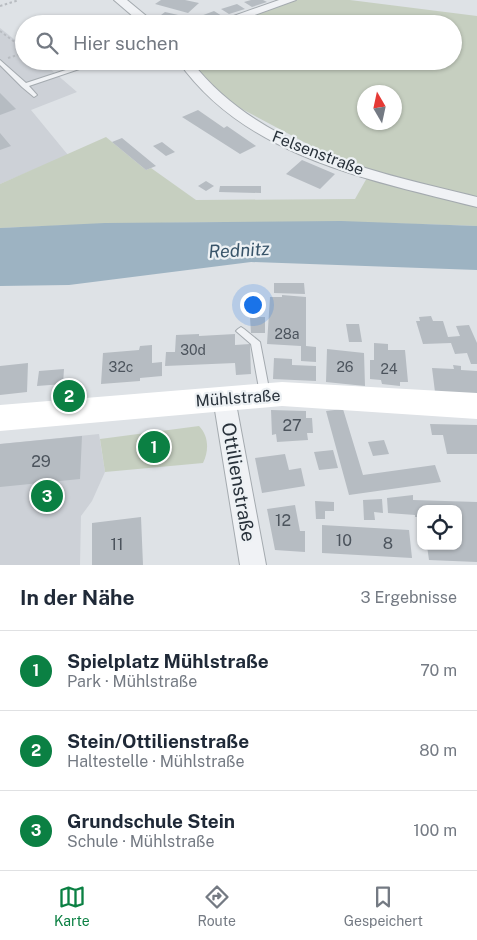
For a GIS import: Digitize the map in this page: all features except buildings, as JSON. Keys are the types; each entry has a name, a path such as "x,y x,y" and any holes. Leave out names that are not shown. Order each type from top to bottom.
{"street":[{"path":"120,0 139,15"},
{"path":"244,15 290,0"},
{"name":"Felsenstraße","path":"191,70 206,89 233,111 265,132 303,149 377,176 477,202"},
{"name":"Mühlstraße","path":"0,418 265,394 321,395 477,406"},
{"name":"Ottilienstraße","path":"224,398 253,565"}],"lane":[{"path":"0,61 34,95"},
{"path":"24,86 73,70"},
{"path":"241,331 255,342 265,394"}],"path":[{"path":"0,6 19,0"},
{"path":"0,31 15,42"},
{"path":"0,61 15,56"}],"shaded area":[{"path":"0,28 15,40 15,70 51,70 77,92 31,110 68,155 0,184"},
{"path":"99,434 105,472 92,501 81,516 80,565 0,565 0,444"}],"green space":[{"path":"297,0 350,0 477,16 477,226 238,222 0,228 0,184 106,137 146,170 151,168 196,200 355,199 368,176 219,97 197,70 462,70 462,15 250,15"},
{"path":"199,426 205,434 207,444 203,463 105,472 100,439"}],"water":[{"name":"Rednitz","path":"341,221 477,226 477,270 251,262 69,285 0,286 0,228 105,223"}],"place":[{"name":"Stein/Ottilienstraße","path":"69,396"},
{"name":"Spielplatz Mühlstraße","path":"154,447"},
{"name":"Grundschule Stein","path":"47,496"}]}
